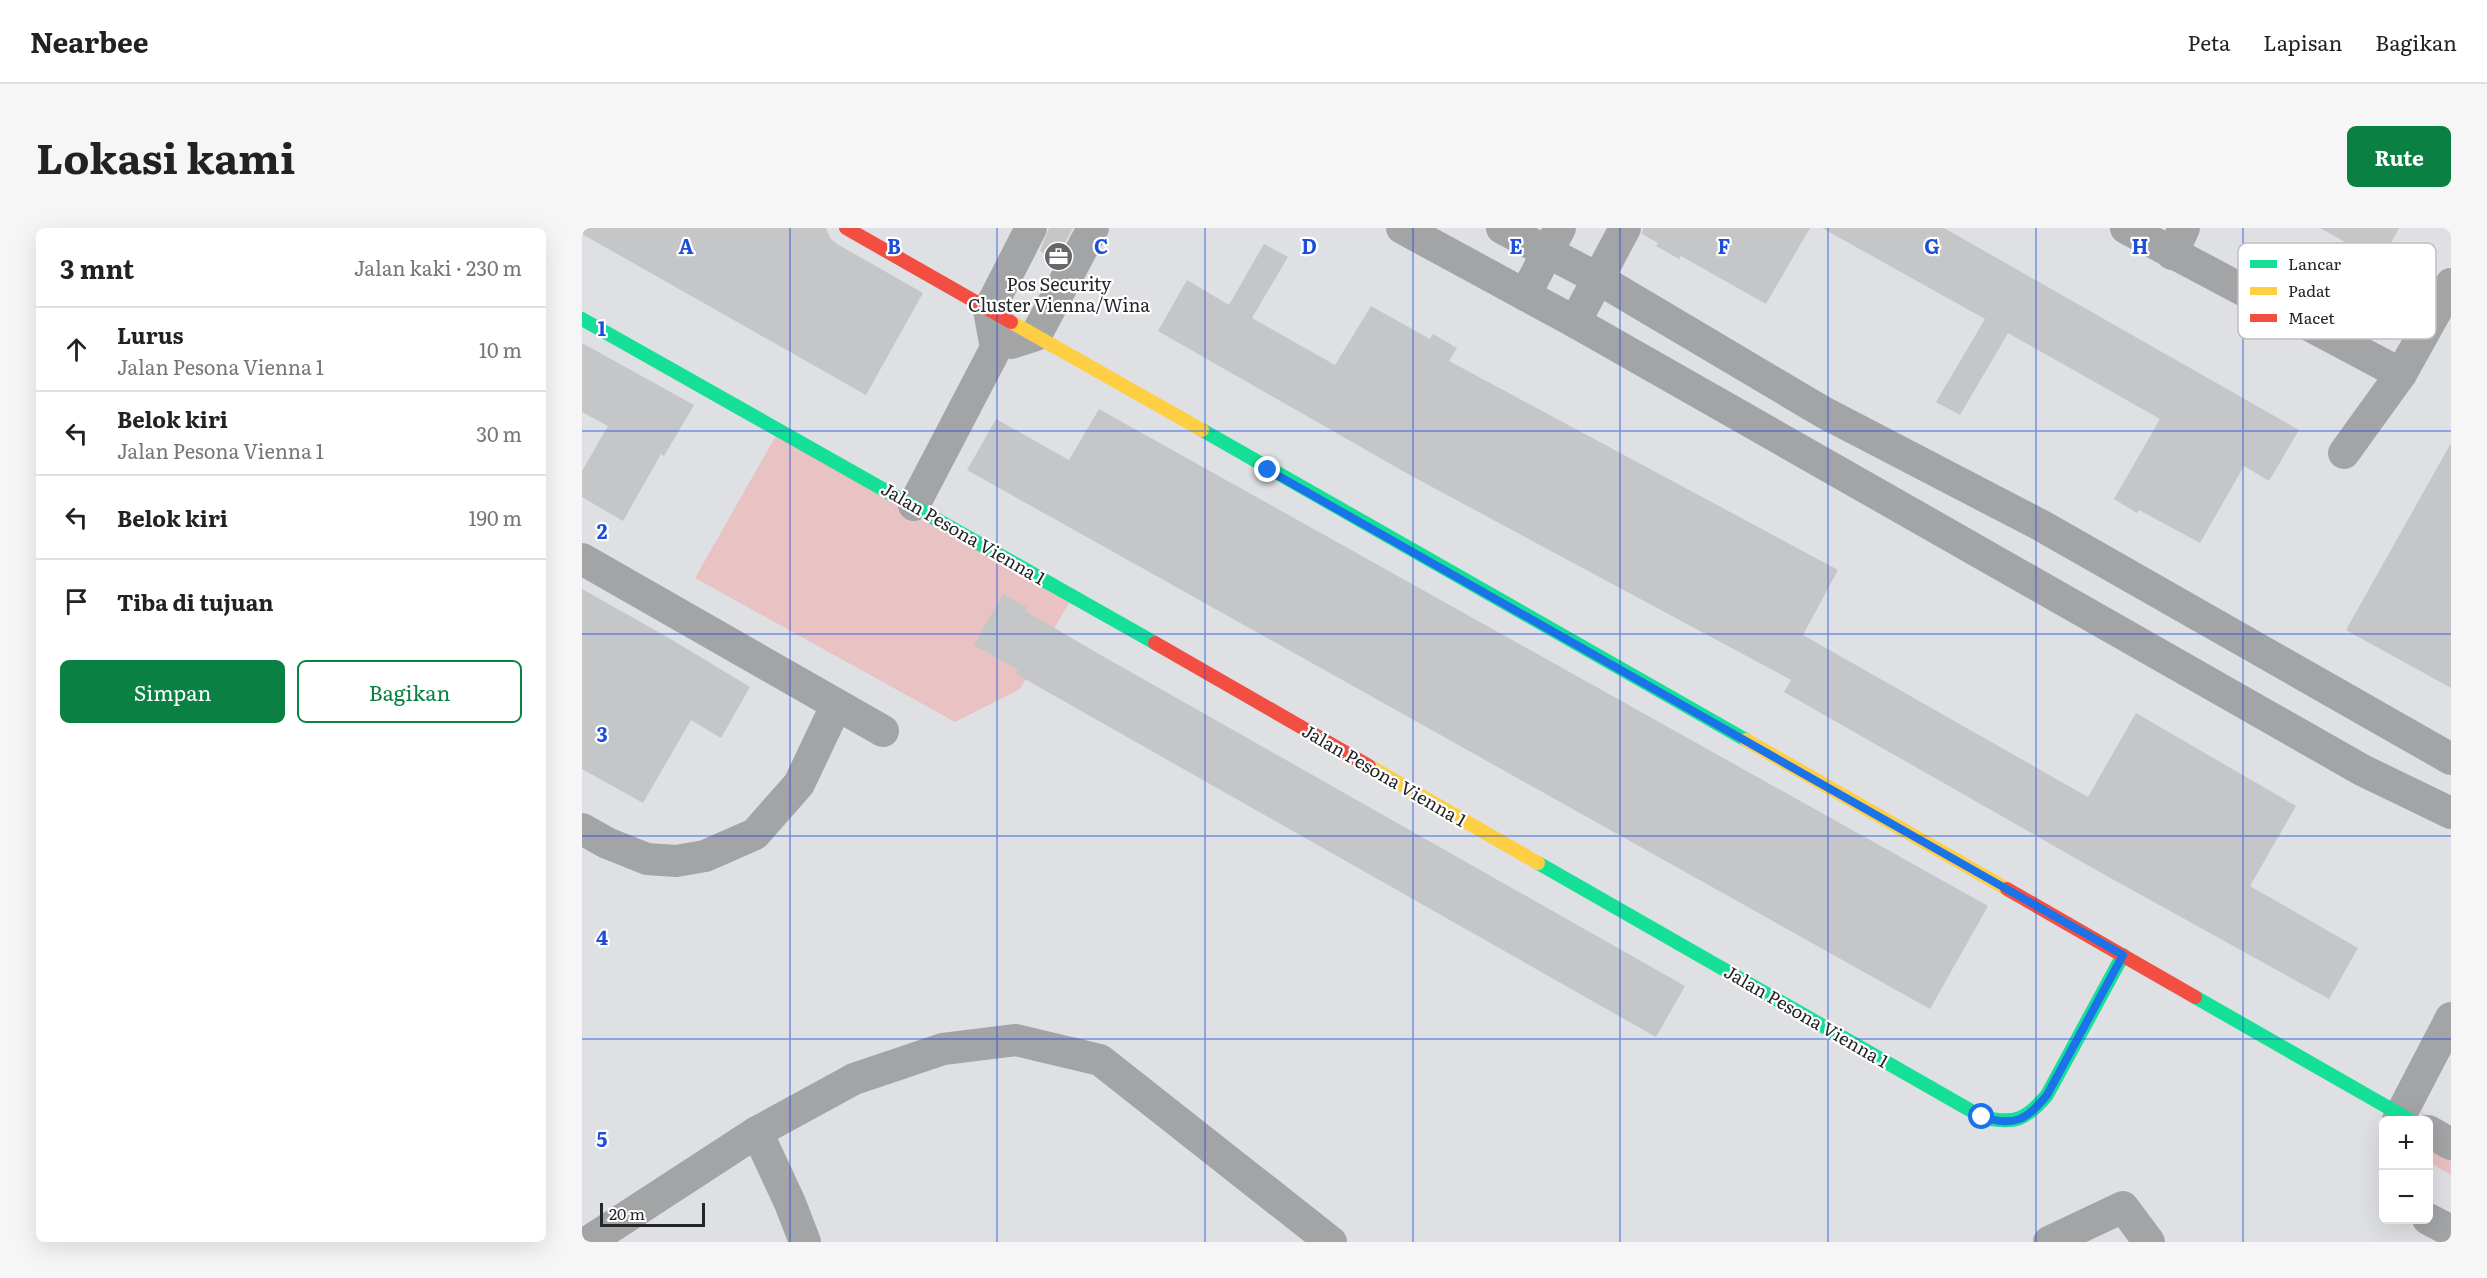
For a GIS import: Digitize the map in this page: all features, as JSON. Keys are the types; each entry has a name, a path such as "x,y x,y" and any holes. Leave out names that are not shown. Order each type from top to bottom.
{"street":[{"path":"846,228 2123,955 2397,1116"},
{"path":"914,505 996,348 989,310 1031,228"},
{"path":"996,348 1036,335 1093,228"},
{"path":"1402,228 1575,322 2362,770 2451,813"},
{"path":"1502,228 1553,240 1597,278 1823,412 2042,526 2451,759"},
{"path":"1575,322 1625,228"},
{"path":"2126,228 2178,241 2238,277"},
{"path":"1525,296 1553,240"},
{"path":"2436,312 2451,284"},
{"name":"Jalan Pesona Vienna 1","path":"582,319 914,505 1982,1117 1999,1122 2019,1120 2034,1110 2047,1095 2123,955"},
{"path":"2343,339 2402,374"},
{"path":"2344,453 2402,374 2421,339"},
{"path":"582,560 883,731"},
{"path":"582,829 607,843 647,859 676,861 705,856 755,834 799,784 836,706"},
{"path":"2403,1116 2451,1018"},
{"path":"588,1242 757,1132 854,1079 943,1049 1016,1040 1100,1060 1331,1242"},
{"path":"757,1132 790,1203 805,1242"},
{"path":"2433,1134 2451,1143"},
{"path":"2049,1242 2123,1207 2149,1242"},
{"path":"2433,1222 2451,1231"}],"shaded area":[{"path":"782,425 1075,592 1020,689 955,722 695,578"},
{"path":"2433,1119 2451,1128 2451,1175 2433,1164"}],"building":[{"path":"582,228 826,228 830,238 837,244 923,293 866,395 582,234"},
{"path":"1049,228 1073,228 1055,260 1040,251"},
{"path":"1643,228 1810,228 1766,304 1681,256 1679,259 1656,246 1658,243 1642,234"},
{"path":"1822,228 1944,228 2299,430 2269,481 2244,466 2200,543 2139,510 2137,513 2114,499 2160,419 2008,333 1960,415 1936,402 1985,319"},
{"path":"2320,228 2399,228 2391,243 2347,243"},
{"path":"1264,244 1288,257 1252,318 1335,365 1371,306 1430,339 1433,334 1457,348 1449,361 1838,570 1803,635 2088,797 2136,713 2296,806 2250,886 2358,948 2329,999 2105,875 1784,692 1791,680 1408,474 1158,331 1187,280 1229,305"},
{"path":"582,343 694,405 664,456 661,454 623,521 582,497 582,471 608,426 582,412"},
{"path":"1099,409 1988,906 1930,1009 967,470 996,419 1069,460"},
{"path":"2451,443 2451,688 2346,630"},
{"path":"582,589 750,687 721,738 691,720 643,803 582,769"},
{"path":"1003,594 1027,607 1025,611 1106,658 1685,986 1656,1037 1016,674 1018,670 974,645"}],"traffic: fast":[{"path":"582,319 1155,643"},
{"path":"1202,430 1746,740"},
{"path":"1538,863 1982,1117 1993,1119 2011,1120 2026,1115 2047,1095 2123,955"},
{"path":"2195,997 2403,1116"}],"traffic: slow":[{"path":"1011,322 1202,430"},
{"path":"1746,740 2007,889"},
{"path":"1369,766 1538,863"}],"traffic: jam":[{"path":"846,228 1011,322"},
{"path":"1155,643 1369,766"},
{"path":"2007,889 2195,997"}],"place":[{"name":"Pos Security Cluster Vienna/Wina","path":"1059,256"}],"route":[{"path":"1268,470 2123,955 2047,1095 2034,1110 2019,1120 1999,1122 1982,1117"}]}
